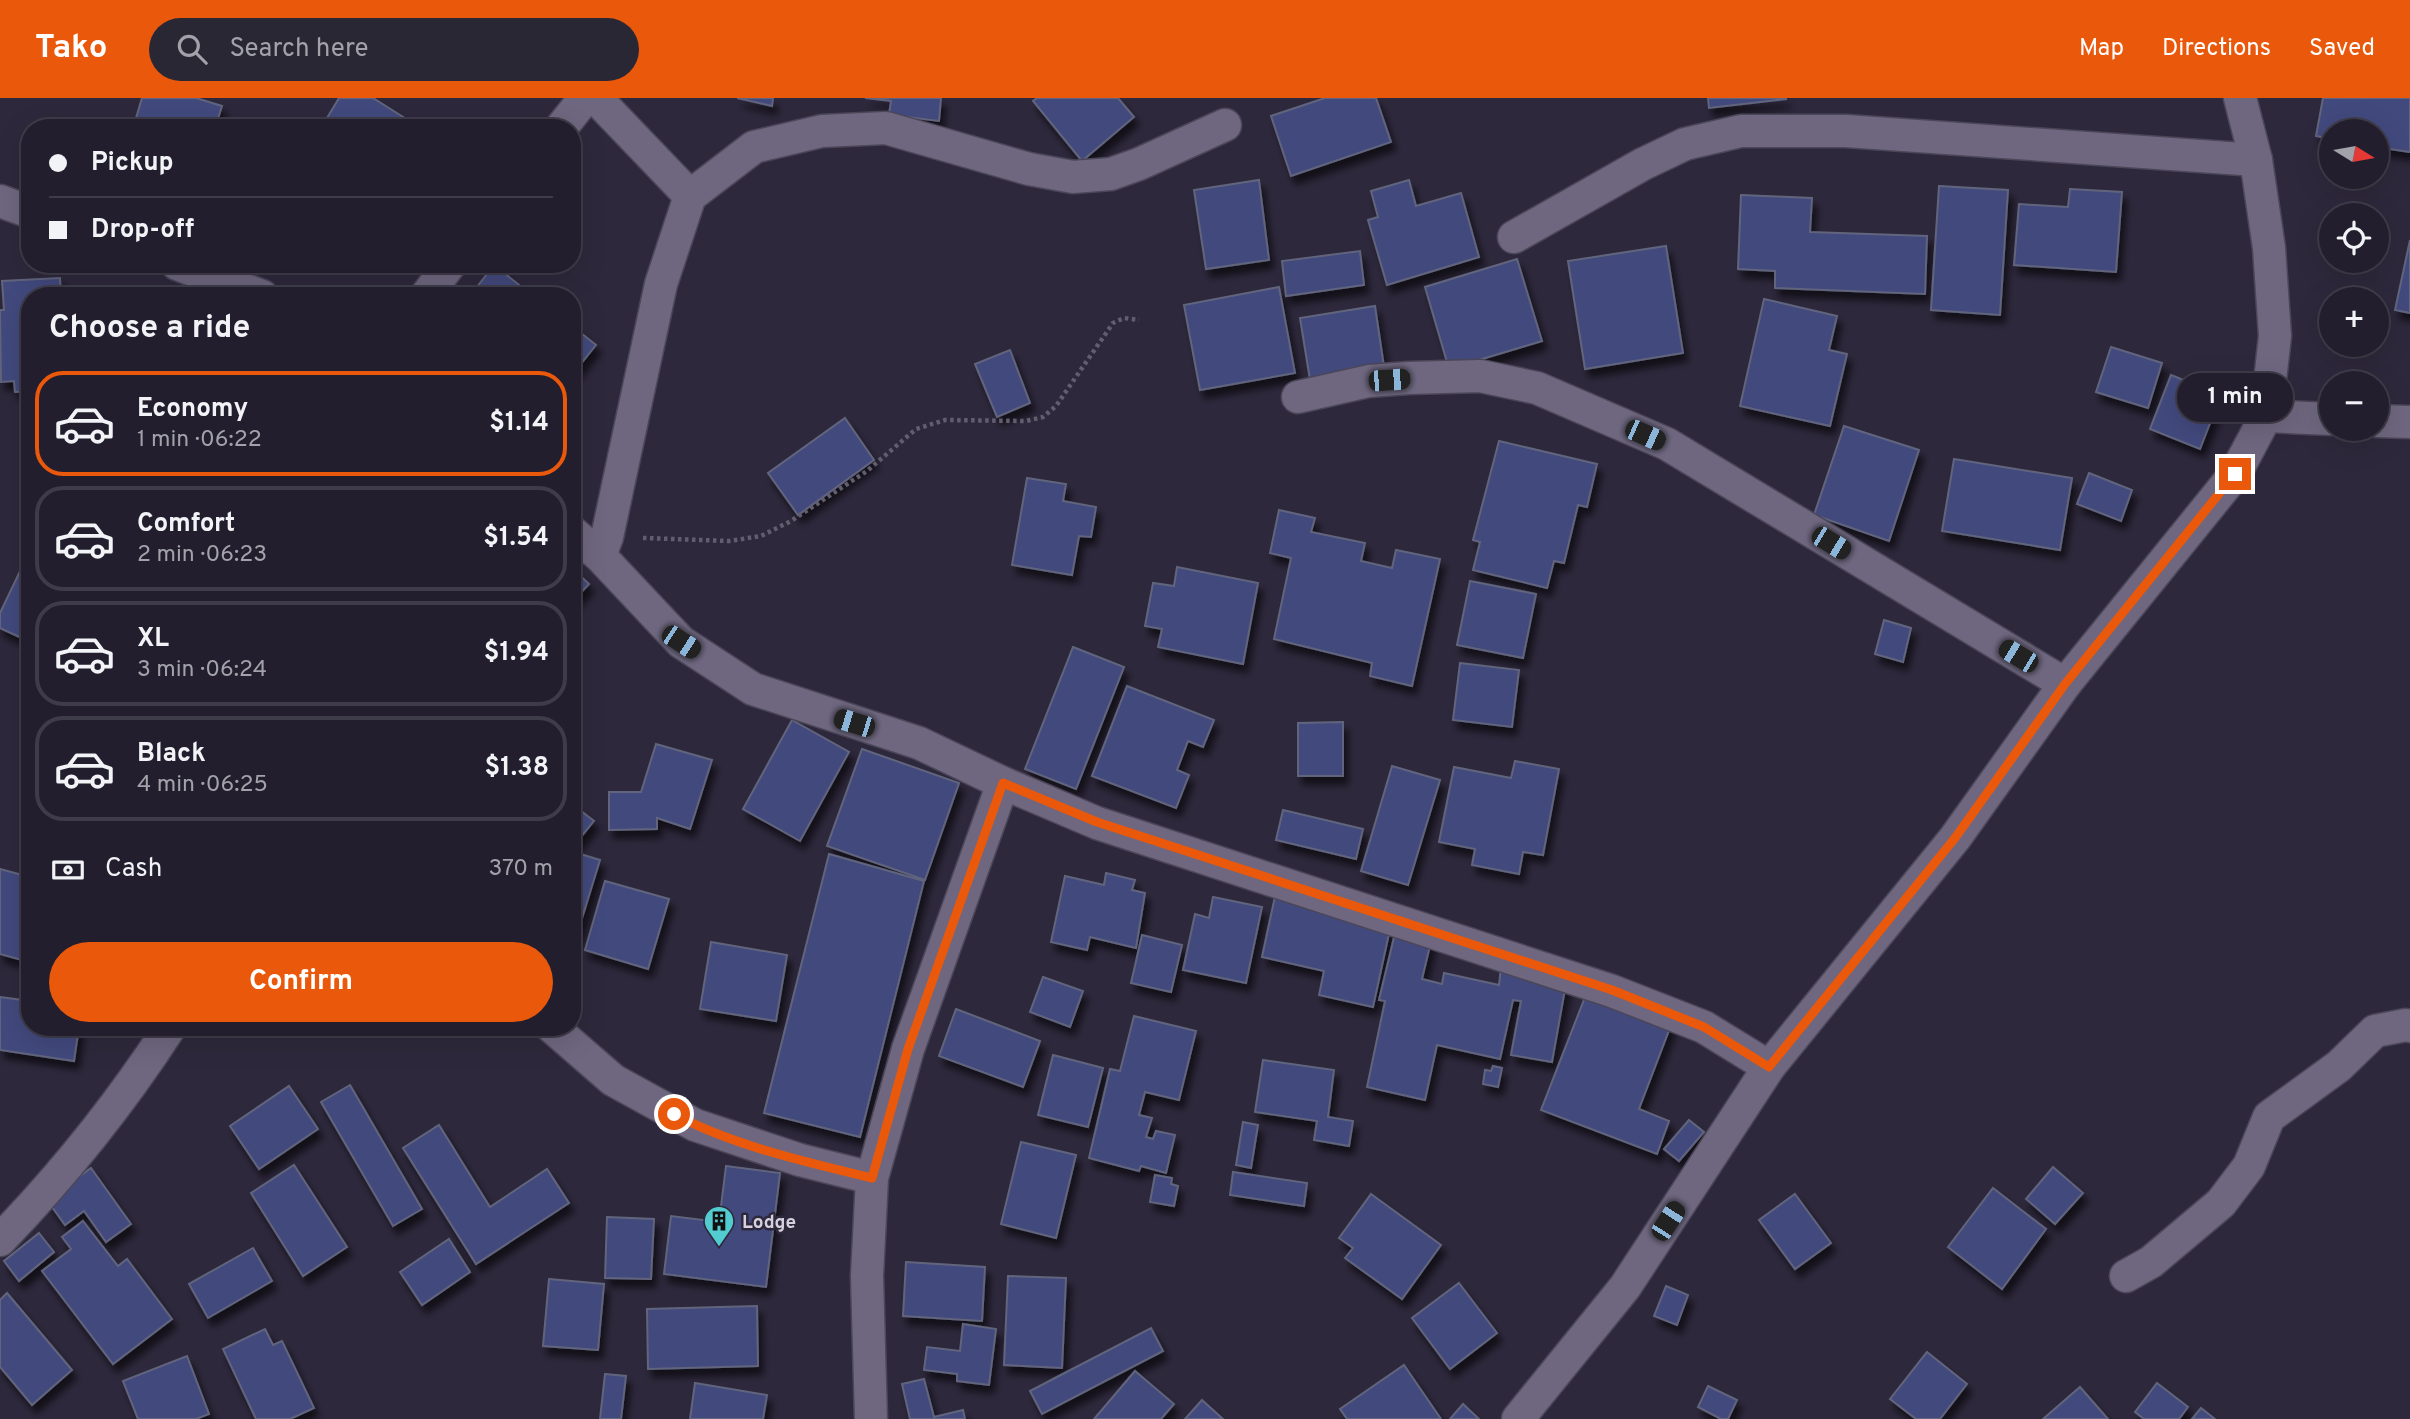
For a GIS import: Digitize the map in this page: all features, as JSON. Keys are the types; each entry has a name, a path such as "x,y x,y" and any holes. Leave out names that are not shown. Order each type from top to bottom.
{"street":[{"path":"568,119 585,98"},
{"path":"596,98 690,196"},
{"path":"1518,1419 1625,1287 1769,1067 1955,838 2065,684 2235,474 2266,416 2275,336 2269,248 2256,160 2239,98"},
{"path":"604,546 661,284 690,196 754,147 822,131 886,128 1004,162 1073,177 1111,174 1225,125"},
{"path":"1514,237 1643,164 1685,144 1741,131 1846,131 2256,160"},
{"path":"0,201 21,209"},
{"path":"201,273 238,287"},
{"path":"1298,397 1369,381 1421,378 1480,376 1537,388 1667,444 2065,684"},
{"path":"2266,416 2319,418"},
{"path":"2389,421 2410,422"},
{"path":"581,536 604,546 681,642 753,689 919,743 1003,783 1097,822 1612,990 1704,1027 1769,1067"},
{"path":"871,1419 867,1276 872,1178 908,1049 1003,783"},
{"path":"2126,1276 2151,1262 2221,1203 2249,1166 2269,1117 2339,1066 2375,1031 2410,1026"},
{"path":"0,1240 41,1197 151,1057 164,1036"},
{"path":"562,1036 612,1080 695,1125 800,1160 872,1178"}],"path":[{"path":"604,546 729,541 761,536 791,521 867,471 916,429 945,420 1026,421 1043,416 1056,406 1113,323 1124,318 1139,320"}],"building":[{"path":"142,98 196,98 222,106 218,119 136,119"},
{"path":"339,98 373,98 406,119 326,119"},
{"path":"737,98 773,98 772,106"},
{"path":"865,98 941,98 939,121 889,115 891,101"},
{"path":"1037,98 1118,98 1134,117 1082,161 1033,101"},
{"path":"1325,98 1376,98 1391,142 1291,176 1271,116"},
{"path":"1708,98 1786,98 1786,99 1709,108"},
{"path":"2323,98 2410,98 2410,152 2389,149 2389,119 2319,119"},
{"path":"1259,180 1269,260 1206,269 1194,190"},
{"path":"1409,180 1416,206 1461,193 1479,257 1387,285 1368,220 1378,217 1371,191"},
{"path":"1939,186 2008,190 2000,315 1931,310"},
{"path":"2070,189 2122,192 2116,272 2014,265 2019,204 2068,207"},
{"path":"1741,195 1812,198 1810,232 1927,236 1925,294 1775,288 1775,271 1738,269"},
{"path":"2410,240 2410,313 2395,310"},
{"path":"1666,246 1683,353 1585,369 1568,261"},
{"path":"1360,251 1364,285 1286,296 1282,261"},
{"path":"1517,259 1542,341 1449,369 1425,287"},
{"path":"488,273 504,273 522,287 477,287"},
{"path":"60,278 61,287 21,287 21,392 15,392 14,381 1,382 0,310 4,310 2,281"},
{"path":"1279,287 1295,373 1200,390 1184,305"},
{"path":"1764,299 1837,316 1829,350 1847,354 1830,426 1740,406"},
{"path":"1375,306 1384,367 1310,380 1300,318"},
{"path":"581,333 596,345 581,364"},
{"path":"2111,347 2162,363 2148,408 2096,392"},
{"path":"1010,350 1030,403 997,417 975,364"},
{"path":"2171,375 2221,395 2200,449 2150,429"},
{"path":"845,418 874,460 798,515 768,473"},
{"path":"1844,426 1919,450 1889,541 1814,515"},
{"path":"1499,441 1597,464 1587,507 1578,505 1564,563 1554,561 1547,588 1473,570 1480,542 1473,540"},
{"path":"1954,459 2072,478 2060,550 1942,531"},
{"path":"2089,473 2132,490 2121,521 2077,504"},
{"path":"1027,478 1066,484 1063,501 1096,507 1091,537 1079,536 1072,575 1012,565"},
{"path":"1279,510 1315,518 1311,532 1365,543 1361,561 1392,568 1396,550 1440,559 1412,686 1370,676 1372,663 1274,639 1291,558 1270,553"},
{"path":"1177,567 1258,583 1243,664 1158,647 1162,629 1145,626 1153,583 1174,586"},
{"path":"21,569 21,638 0,628 0,613"},
{"path":"581,576 589,584 581,592"},
{"path":"1470,581 1536,594 1523,658 1457,645"},
{"path":"1884,620 1911,628 1903,662 1875,654"},
{"path":"1073,647 1124,667 1076,789 1025,769"},
{"path":"1460,663 1519,670 1512,727 1453,720"},
{"path":"1127,686 1214,720 1203,747 1188,741 1177,770 1189,775 1176,808 1092,776"},
{"path":"792,720 849,752 800,841 743,809"},
{"path":"1343,722 1343,776 1298,776 1298,723"},
{"path":"656,744 712,760 690,829 657,818 657,829 609,830 609,792 641,792"},
{"path":"862,749 959,783 925,880 827,846"},
{"path":"1515,761 1559,769 1543,855 1523,852 1519,874 1472,865 1475,849 1439,842 1454,767 1511,778"},
{"path":"1392,766 1440,780 1408,885 1361,871"},
{"path":"1283,810 1363,829 1356,859 1276,840"},
{"path":"581,811 594,821 581,837"},
{"path":"581,854 600,860 581,922"},
{"path":"829,854 924,881 860,1137 764,1113"},
{"path":"0,869 21,875 21,960 0,954"},
{"path":"1106,873 1135,880 1132,890 1145,893 1136,948 1090,937 1087,950 1051,942 1065,876 1104,885"},
{"path":"605,881 669,899 648,969 585,950"},
{"path":"1277,887 1340,901 1336,918 1390,929 1373,1007 1319,995 1324,971 1262,957"},
{"path":"1213,897 1262,907 1246,983 1183,970 1195,914 1209,918"},
{"path":"1396,929 1432,937 1422,979 1442,984 1444,973 1499,985 1501,967 1567,978 1552,1062 1511,1055 1521,1001 1513,1000 1500,1059 1437,1045 1425,1100 1367,1087 1385,1001 1379,1000"},
{"path":"1142,935 1182,945 1171,992 1131,983"},
{"path":"711,942 787,955 776,1021 700,1009"},
{"path":"1043,977 1083,991 1070,1027 1030,1012"},
{"path":"1587,992 1671,1025 1639,1109 1669,1121 1657,1154 1541,1110"},
{"path":"0,997 21,1000 21,1036 78,1036 74,1061 0,1050"},
{"path":"956,1009 1040,1041 1023,1087 939,1056"},
{"path":"1134,1016 1196,1031 1179,1100 1145,1092 1139,1115 1152,1118 1146,1137 1153,1139 1156,1131 1175,1135 1166,1173 1141,1166 1139,1171 1089,1158 1110,1069 1120,1071"},
{"path":"1053,1055 1103,1068 1088,1127 1038,1115"},
{"path":"1263,1060 1334,1070 1328,1117 1353,1121 1349,1146 1314,1140 1317,1121 1255,1112"},
{"path":"1493,1066 1502,1068 1498,1087 1483,1084 1485,1070 1491,1071"},
{"path":"350,1085 422,1209 393,1226 321,1102"},
{"path":"289,1086 318,1129 259,1169 230,1126"},
{"path":"1689,1120 1704,1132 1679,1161 1664,1149"},
{"path":"1243,1122 1258,1125 1251,1168 1236,1165"},
{"path":"439,1125 490,1207 547,1169 569,1203 476,1264 403,1148"},
{"path":"1021,1142 1076,1155 1056,1238 1001,1224"},
{"path":"294,1165 347,1247 303,1276 251,1193"},
{"name":"Lodge","path":"726,1166 780,1173 766,1287 664,1274 671,1216 719,1222"},
{"path":"2053,1167 2083,1193 2055,1224 2026,1199"},
{"path":"91,1168 131,1224 106,1242 84,1211 65,1225 47,1200"},
{"path":"1233,1172 1307,1183 1304,1206 1230,1195"},
{"path":"1155,1175 1172,1178 1171,1184 1178,1186 1174,1206 1150,1202"},
{"path":"1993,1188 2046,1229 2002,1289 1948,1247"},
{"path":"1371,1194 1441,1245 1402,1299 1345,1258 1353,1248 1339,1238"},
{"path":"1795,1194 1831,1243 1795,1269 1759,1220"},
{"path":"607,1217 654,1219 651,1279 605,1278"},
{"path":"83,1221 118,1266 127,1259 172,1319 113,1364 42,1271 71,1249 62,1237"},
{"path":"39,1233 54,1252 19,1281 4,1261"},
{"path":"449,1239 470,1272 422,1305 400,1272"},
{"path":"253,1248 272,1281 208,1318 189,1284"},
{"path":"906,1262 985,1267 982,1321 903,1316"},
{"path":"1008,1276 1066,1278 1062,1368 1004,1365"},
{"path":"549,1279 604,1284 598,1350 543,1346"},
{"path":"1459,1283 1497,1333 1450,1369 1412,1318"},
{"path":"1666,1286 1688,1295 1677,1325 1654,1316"},
{"path":"7,1293 72,1370 32,1405 0,1367 0,1300"},
{"path":"757,1306 758,1366 648,1369 647,1309"},
{"path":"963,1324 996,1329 989,1385 957,1381 957,1374 924,1370 927,1347 960,1351"},
{"path":"1151,1328 1163,1351 1042,1414 1030,1391"},
{"path":"265,1329 273,1345 282,1341 314,1408 290,1419 256,1419 223,1349"},
{"path":"1927,1352 1967,1384 1940,1419 1916,1419 1890,1399"},
{"path":"187,1356 209,1414 196,1419 138,1419 123,1381"},
{"path":"1404,1365 1441,1419 1347,1419 1340,1409"},
{"path":"1135,1371 1174,1404 1161,1419 1094,1419"},
{"path":"605,1374 626,1376 621,1419 600,1419"},
{"path":"924,1379 934,1417 963,1410 965,1419 910,1419 902,1384"},
{"path":"695,1383 767,1395 763,1419 690,1419"},
{"path":"2157,1383 2188,1407 2179,1419 2144,1419 2135,1412"},
{"path":"1708,1386 1737,1400 1728,1419 1721,1419 1698,1407"},
{"path":"2080,1387 2108,1419 2043,1419"},
{"path":"1202,1400 1223,1419 1185,1419"},
{"path":"1463,1404 1479,1419 1450,1419"},
{"path":"2201,1408 2215,1419 2192,1419"}],"place":[{"name":"Lodge","path":"719,1248"}],"route":[{"path":"674,1114 695,1125 800,1160 872,1178 908,1049 1003,783 1097,822 1612,990 1704,1027 1769,1067 1955,838 2065,684 2235,474"}]}
